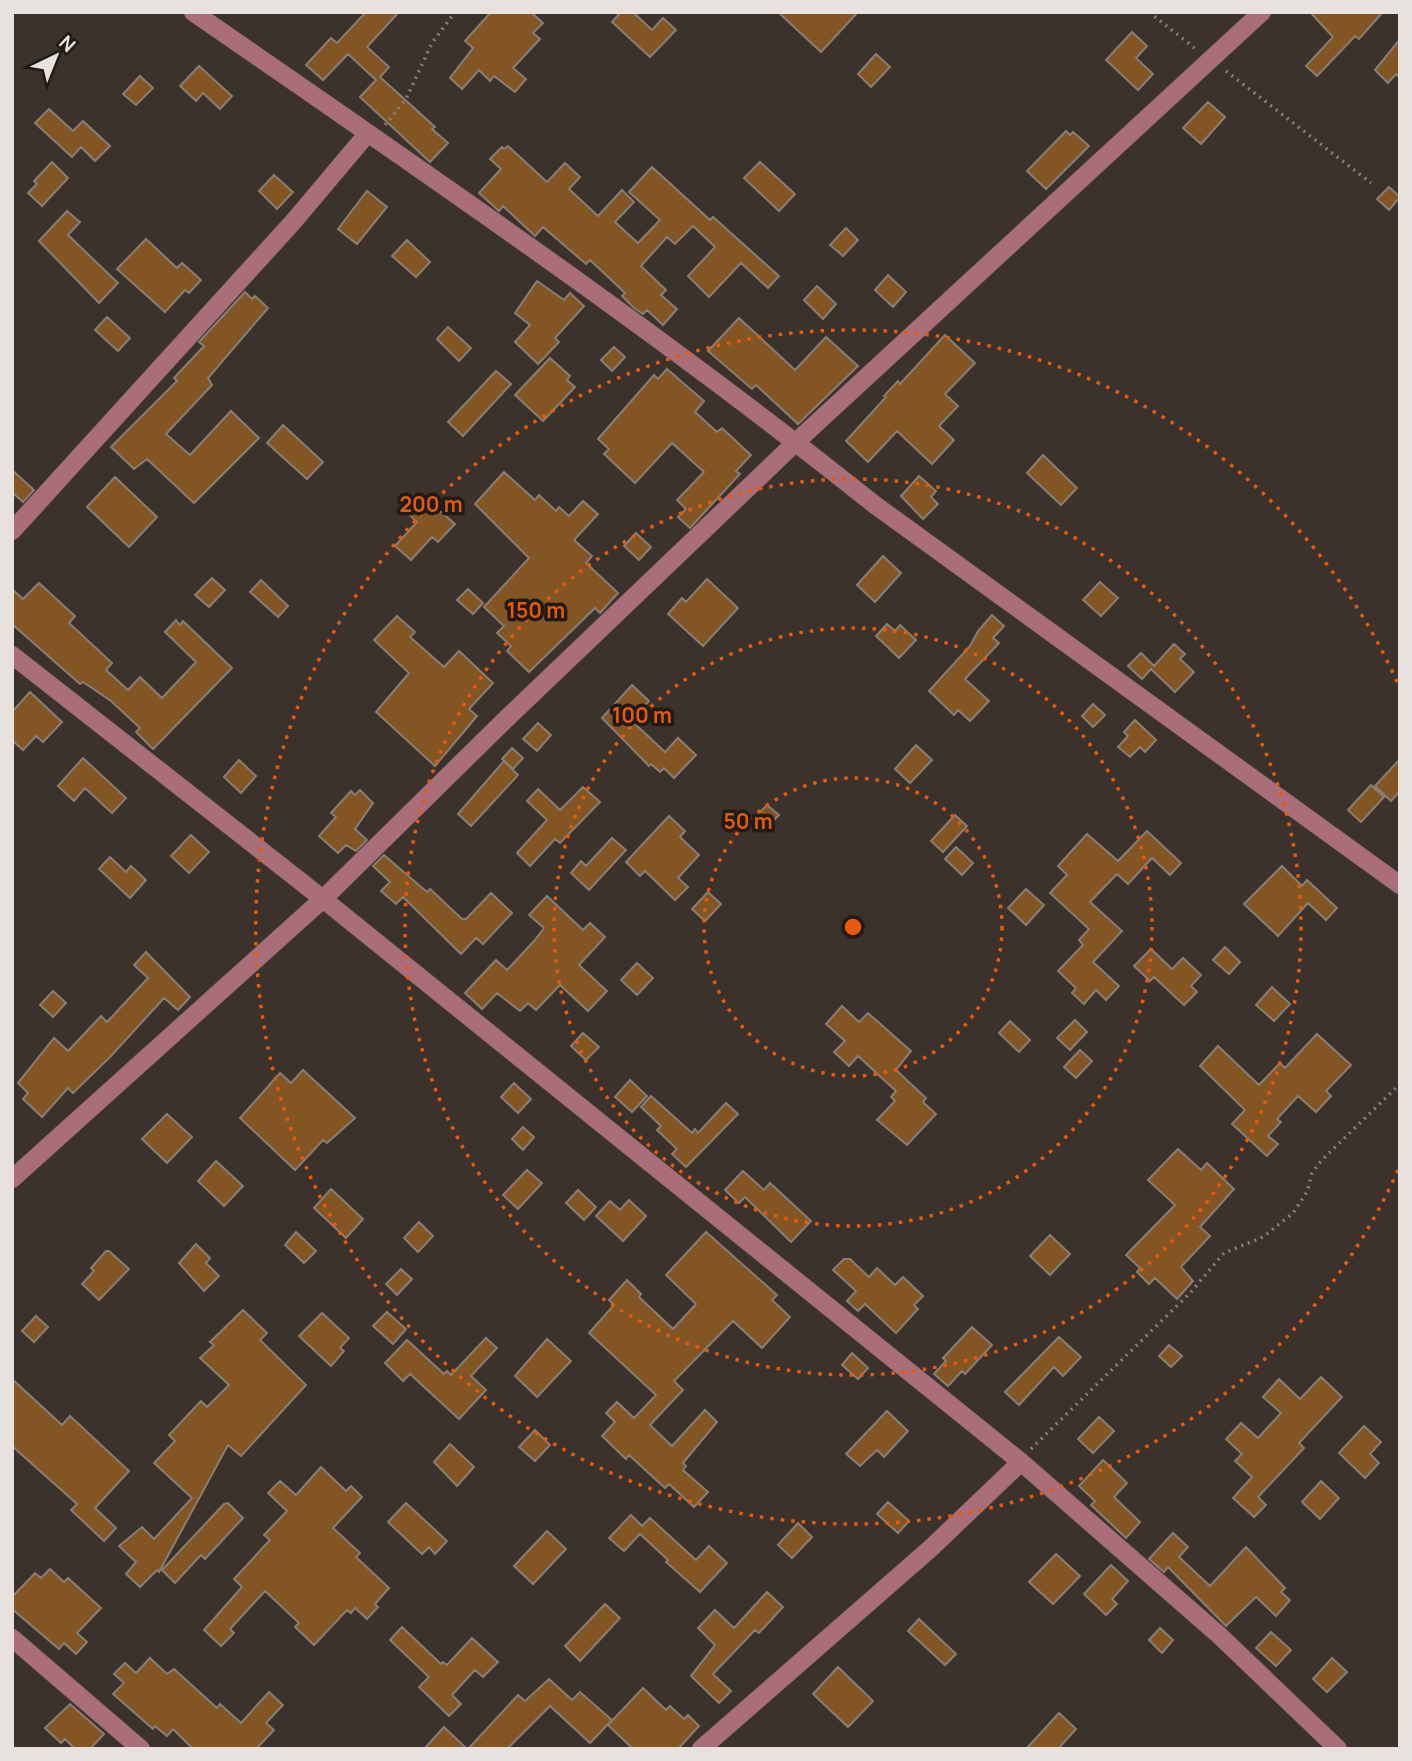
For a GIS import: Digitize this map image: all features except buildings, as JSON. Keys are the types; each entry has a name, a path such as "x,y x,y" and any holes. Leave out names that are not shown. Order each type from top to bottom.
{"street":[{"path":"193,12 368,133 796,442 874,505 1400,885"},
{"path":"12,1179 323,900 512,713 796,442 1262,12"},
{"path":"12,531 293,222 368,133"},
{"path":"12,655 323,900 1021,1462 1219,1635 1338,1749"},
{"path":"701,1749 931,1548 1021,1462"},
{"path":"12,1638 141,1749"}],"path":[{"path":"368,133 384,125 401,106 432,43 455,12"},
{"path":"1149,12 1371,183"},
{"path":"1021,1462 1191,1292 1224,1253 1264,1237 1293,1213 1307,1192 1312,1173 1328,1152 1400,1084"}]}
